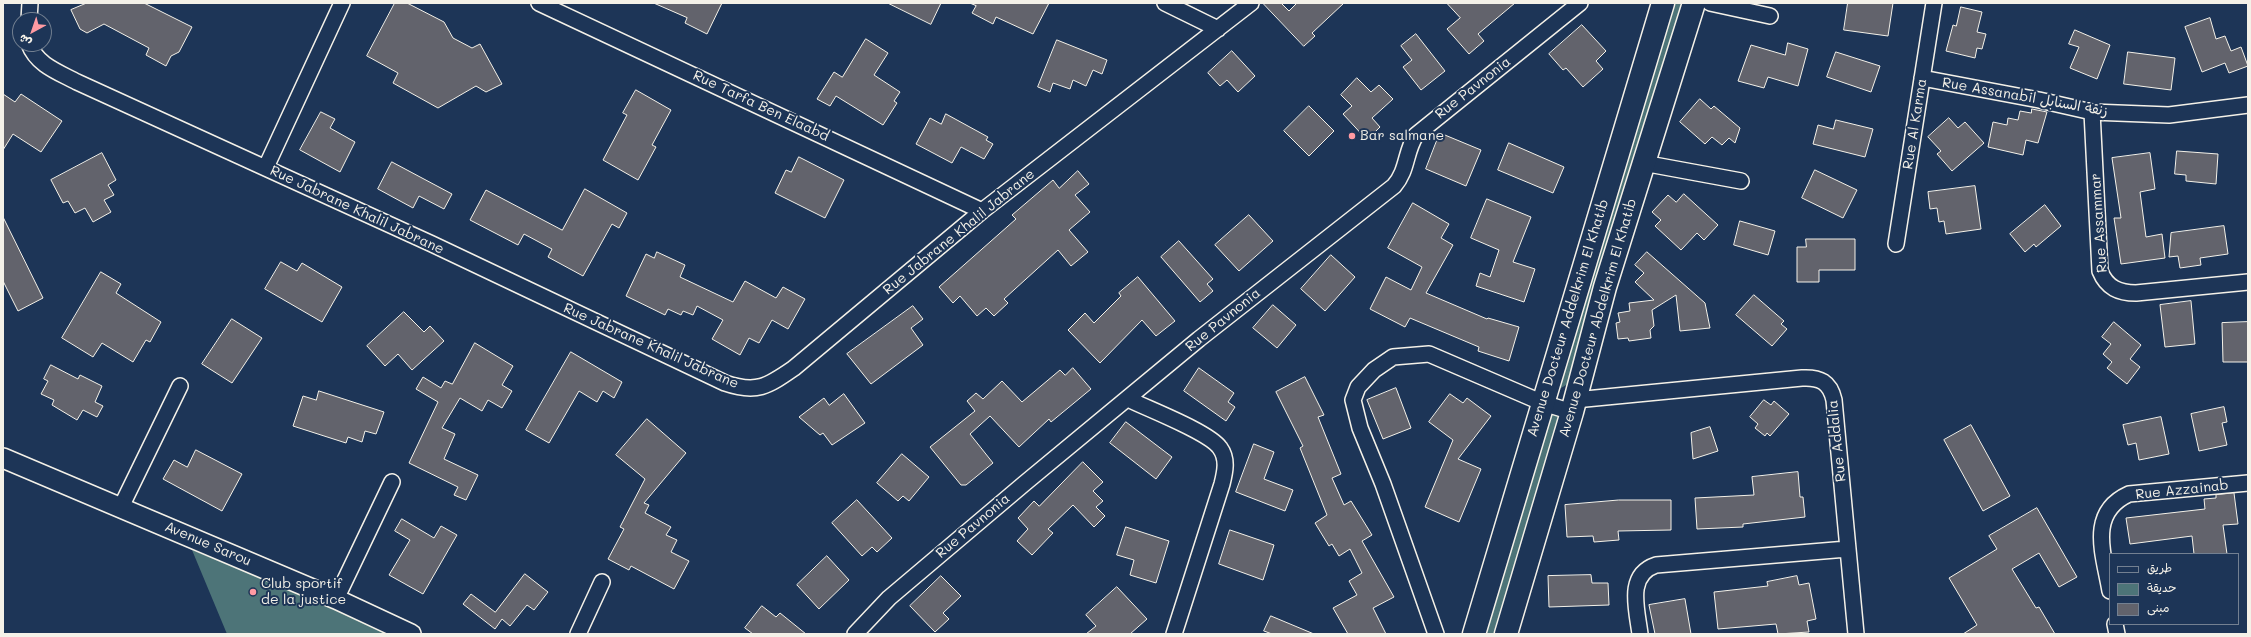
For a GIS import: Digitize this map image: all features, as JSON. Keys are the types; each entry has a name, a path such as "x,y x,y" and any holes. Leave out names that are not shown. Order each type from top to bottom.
{"main road":[{"name":"Avenue Docteur Addelkrim El Khatib","path":"1474,634 1662,3"},
{"name":"Avenue Docteur Abdelkrim El Khatib","path":"1506,634 1573,406 1605,288 1694,3"}],"street":[{"path":"266,167 342,3"},
{"name":"Rue Tarfa Ben Elaabd","path":"539,3 982,211"},
{"path":"1165,3 1218,29"},
{"name":"Rue Jabrane Khalil Jabrane","path":"32,52 34,57 49,67 432,244 725,383 748,389 767,386 794,368 982,211 1140,87 1252,3"},
{"name":"Rue Pavnonia","path":"855,634 888,598 1199,339 1394,186 1403,173 1410,146 1416,135 1580,3"},
{"path":"1710,3 1770,16"},
{"name":"Rue Al Karma","path":"1896,244 1934,3"},
{"name":"Rue Assanabil زنقة السنابل","path":"1922,78 2039,100 2092,112 2169,115 2248,105"},
{"name":"Rue Assammar","path":"2092,112 2100,272 2104,282 2119,291 2136,293 2248,282"},
{"path":"1643,163 1741,181"},
{"path":"1436,634 1356,415 1353,400 1358,387 1374,370 1393,356 1429,354 1543,403 1573,406"},
{"name":"Rue Addalia","path":"1573,406 1802,378 1812,378 1825,382 1832,392 1834,400 1856,634"},
{"path":"121,507 180,386"},
{"path":"1128,399 1205,434 1220,447 1225,461 1222,484 1174,634"},
{"name":"Avenue Sarou","path":"3,458 336,599 411,634"},
{"path":"336,599 392,482"},
{"name":"Rue Azzainab","path":"2109,585 2100,531 2104,518 2111,506 2121,498 2129,494 2248,483"},
{"path":"1640,634 1636,587 1639,577 1648,568 1656,565 1847,549"},
{"path":"578,634 602,582"}],"green space":[{"path":"1672,3 1683,3 1568,384 1561,388 1559,386"},
{"path":"1555,414 1559,419 1495,634 1484,634 1551,415"},
{"name":"Club sportif de la justice","path":"192,550 400,634 227,634"}],"building":[{"path":"87,3 144,3 192,27 179,52 171,56 166,66 146,55 149,48 104,24 87,33 80,29 71,10"},
{"path":"395,3 407,3 444,22 453,38 472,48 480,44 502,84 486,92 476,86 438,108 393,83 398,73 367,56"},
{"path":"654,3 722,3 707,34 685,23 687,18"},
{"path":"888,3 941,3 931,24"},
{"path":"970,3 1049,3 1033,34 996,17 993,24 972,13 976,6"},
{"path":"1263,3 1281,3 1289,11 1297,3 1344,3 1312,33 1315,36 1304,46"},
{"path":"1447,3 1515,3 1478,34 1484,41 1469,54 1447,29 1460,18"},
{"path":"1848,3 1893,3 1888,36 1844,30"},
{"path":"1961,7 1982,12 1977,32 1986,34 1982,49 1977,48 1975,58 1946,51 1953,25 1956,26"},
{"path":"2210,18 2216,39 2225,36 2231,51 2241,47 2248,66 2229,73 2225,63 2202,72 2185,27"},
{"path":"1582,25 1606,51 1596,61 1603,69 1583,87 1566,68 1563,70 1549,54"},
{"path":"2075,30 2110,45 2097,79 2070,68 2079,47 2069,44"},
{"path":"1416,34 1445,71 1421,90 1403,67 1412,60 1401,46"},
{"path":"866,39 888,53 874,75 900,92 894,101 897,103 883,125 836,96 830,106 817,99 834,72 842,77"},
{"path":"1057,40 1107,60 1102,74 1093,70 1086,86 1073,80 1070,89 1053,83 1050,92 1038,87"},
{"path":"1788,43 1808,49 1798,86 1768,77 1764,88 1738,81 1751,45 1785,55"},
{"path":"1232,51 1255,76 1238,92 1227,80 1220,86 1208,73"},
{"path":"1836,52 1880,66 1871,92 1827,77"},
{"path":"2128,52 2175,58 2171,90 2124,84"},
{"path":"1357,78 1371,92 1379,85 1393,99 1372,118 1380,127 1367,140 1343,114 1352,106 1341,95"},
{"path":"636,90 671,110 652,145 656,147 638,180 603,160 627,115 623,113"},
{"path":"3,94 15,102 21,94 62,121 41,152 13,134 3,150"},
{"path":"1700,99 1711,109 1714,106 1740,128 1735,143 1729,138 1722,145 1712,137 1705,144 1680,122"},
{"path":"1309,106 1334,131 1309,156 1284,131"},
{"path":"2032,109 2047,112 2038,143 2026,140 2023,155 1988,147 1993,122 2007,125 2008,118 2018,120 2020,111 2031,113"},
{"path":"321,112 335,119 330,128 355,142 340,172 300,150"},
{"path":"946,114 988,137 986,140 993,144 984,159 961,147 952,163 916,144 930,118 941,124"},
{"path":"1949,118 1958,128 1965,122 1984,143 1952,171 1937,154 1941,151 1928,137"},
{"path":"1836,120 1873,129 1865,157 1813,144 1818,125 1833,129"},
{"path":"1440,133 1481,150 1466,186 1426,169"},
{"path":"1509,143 1564,167 1553,193 1498,170"},
{"path":"2177,151 2218,154 2216,184 2186,181 2186,175 2175,174"},
{"path":"102,153 116,180 108,185 114,195 104,200 111,212 93,222 85,208 75,213 68,201 63,203 51,180"},
{"path":"2150,153 2155,189 2140,192 2146,237 2162,234 2165,258 2121,264 2114,218 2121,218 2112,158"},
{"path":"799,157 844,180 825,218 775,193 786,170 791,172"},
{"path":"392,162 452,194 444,209 419,196 413,208 378,189"},
{"path":"1815,170 1857,190 1843,218 1802,198"},
{"path":"1078,171 1089,184 1075,195 1090,212 1069,230 1088,252 1071,266 1058,250 1004,299 1008,303 994,316 986,308 977,316 960,296 953,303 939,287 1016,219 1012,215 1053,180 1059,188"},
{"path":"1975,186 1981,229 1946,234 1944,221 1939,222 1937,208 1930,209 1928,192"},
{"path":"585,189 627,213 619,228 612,224 583,276 548,257 552,249 524,234 518,245 470,220 486,190 562,230"},
{"path":"1684,194 1718,225 1704,240 1697,233 1681,250 1655,226 1661,220 1652,212 1668,195 1676,202"},
{"path":"1487,199 1531,217 1513,262 1535,269 1524,302 1476,286 1480,273 1490,277 1499,250 1471,238"},
{"path":"1413,203 1449,224 1441,238 1453,245 1426,293 1487,319 1488,318 1519,327 1509,361 1478,351 1479,347 1410,318 1405,327 1370,309 1386,277 1411,290 1422,267 1388,248"},
{"path":"2045,205 2061,226 2036,247 2034,244 2025,252 2010,234"},
{"path":"1249,215 1273,241 1239,271 1215,245"},
{"path":"3,217 43,298 18,311 3,281"},
{"path":"1740,221 1775,231 1768,255 1734,245"},
{"path":"2224,226 2228,254 2200,258 2201,265 2180,268 2178,256 2169,257 2171,233"},
{"path":"1806,239 1855,239 1855,270 1819,270 1819,282 1797,282 1797,247 1806,247"},
{"path":"1179,241 1213,279 1207,284 1213,291 1200,302 1161,257"},
{"path":"657,252 685,265 680,277 733,302 745,281 776,298 783,287 805,299 788,329 772,320 759,343 749,338 740,355 712,339 723,320 697,306 693,315 683,311 681,315 668,309 665,315 626,296 646,254 654,258"},
{"path":"1647,252 1705,303 1710,328 1680,331 1676,295 1652,310 1654,326 1650,330 1651,338 1629,341 1628,338 1618,339 1616,323 1620,322 1618,313 1630,311 1629,303 1654,300 1635,282 1644,273 1635,265"},
{"path":"1331,255 1355,277 1325,311 1301,289"},
{"path":"281,262 297,271 302,263 342,287 322,322 265,289"},
{"path":"101,272 121,284 116,293 161,322 150,342 146,340 133,362 102,343 93,357 62,338"},
{"path":"1138,277 1175,321 1156,336 1142,320 1100,363 1068,330 1085,313 1094,323 1121,296 1119,293"},
{"path":"1754,295 1784,321 1781,324 1787,329 1772,346 1736,315"},
{"path":"2191,301 2195,344 2165,347 2160,305"},
{"path":"1273,305 1296,325 1277,348 1253,328"},
{"path":"913,306 923,319 911,328 923,345 871,384 847,354"},
{"path":"404,312 424,332 430,326 444,341 412,370 398,354 385,366 367,346"},
{"path":"232,319 262,338 232,383 202,364"},
{"path":"2114,322 2141,345 2130,359 2140,367 2127,384 2107,368 2112,362 2103,354 2111,344 2102,337"},
{"path":"2248,322 2248,362 2223,362 2222,323"},
{"path":"475,343 513,366 502,385 512,391 502,408 488,400 482,411 460,398 442,428 455,434 444,459 478,475 466,500 454,495 458,487 409,463 438,402 416,389 423,377 441,388 445,381 452,384"},
{"path":"571,352 622,382 614,398 603,391 597,402 579,391 549,443 526,430"},
{"path":"51,365 78,379 80,375 102,386 95,402 103,406 97,417 83,410 77,420 52,405 54,400 41,394 48,381 44,379"},
{"path":"1073,368 1091,389 1051,422 1049,419 1019,447 990,416 970,434 993,463 966,485 961,485 930,447 975,411 967,401 976,393 983,399 1002,381 1022,402 1060,370 1065,375"},
{"path":"1199,368 1234,393 1228,402 1235,407 1226,421 1184,391"},
{"path":"1305,377 1324,415 1318,417 1341,474 1332,478 1344,505 1351,501 1372,535 1362,541 1394,597 1373,608 1386,634 1348,634 1333,608 1357,595 1349,581 1362,573 1350,549 1339,556 1332,544 1329,546 1315,523 1327,515 1300,448 1303,446 1276,392"},
{"path":"1396,388 1411,428 1383,439 1367,400"},
{"path":"319,391 384,412 376,434 365,431 362,442 348,437 346,443 293,426 303,396 316,400"},
{"path":"844,394 865,423 832,445 823,433 820,435 799,417 824,398 829,405"},
{"path":"1450,394 1463,403 1467,398 1491,416 1458,459 1481,469 1459,522 1425,507 1453,440 1429,422"},
{"path":"1764,400 1771,405 1774,401 1789,414 1770,436 1767,433 1765,436 1755,428 1758,424 1750,417"},
{"path":"2224,407 2227,422 2222,423 2227,445 2199,451 2191,414"},
{"path":"2161,417 2169,454 2139,460 2136,443 2128,445 2123,425"},
{"path":"647,419 686,453 644,503 649,505 645,513 671,527 666,535 677,540 671,552 689,561 674,589 631,566 629,570 608,559 624,529 620,527 645,479 616,455"},
{"path":"1126,422 1172,457 1156,479 1110,443"},
{"path":"1971,425 2010,496 1983,511 1944,440"},
{"path":"1710,427 1718,451 1693,459 1691,433"},
{"path":"1254,444 1274,452 1264,479 1293,490 1285,511 1236,492"},
{"path":"196,450 242,474 222,511 163,479 174,460 187,467"},
{"path":"902,454 929,477 909,501 903,496 898,501 877,483"},
{"path":"1083,462 1103,482 1093,491 1103,501 1096,507 1105,516 1094,527 1073,505 1048,529 1053,533 1032,555 1017,541 1028,529 1018,518 1034,501 1039,506"},
{"path":"1798,472 1800,497 1803,497 1805,517 1743,524 1743,527 1697,529 1695,498 1754,495 1752,477"},
{"path":"2234,493 2238,524 2223,525 2227,553 2194,553 2192,536 2130,544 2126,518 2205,509 2204,499 2216,498 2216,495"},
{"path":"857,500 892,538 877,552 872,547 862,556 832,523"},
{"path":"1619,500 1671,500 1671,530 1618,531 1619,540 1594,542 1593,536 1567,537 1565,505"},
{"path":"2037,508 2077,577 2059,587 2039,553 2012,569 2036,608 2039,607 2055,634 1963,634 1977,625 1949,578 1997,549 1989,536"},
{"path":"402,519 434,538 441,526 457,535 423,594 389,575 410,540 395,531"},
{"path":"1126,527 1169,541 1156,583 1130,575 1134,560 1117,555"},
{"path":"1230,530 1274,545 1263,580 1219,564"},
{"path":"827,556 849,580 819,609 797,585"},
{"path":"525,574 548,592 534,610 527,605 510,626 502,619 495,629 463,604 471,594 495,612"},
{"path":"1591,575 1592,583 1608,583 1609,605 1549,607 1548,576"},
{"path":"941,576 961,596 943,613 949,619 935,632 910,606"},
{"path":"1797,576 1799,585 1809,583 1816,619 1807,621 1809,632 1778,634 1776,624 1718,629 1714,592 1768,586 1767,582"},
{"path":"1117,587 1147,619 1130,634 1086,634 1096,626 1086,615"},
{"path":"1685,599 1691,634 1655,634 1649,605"},
{"path":"762,606 776,617 780,613 806,634 753,634 745,628"},
{"path":"1271,616 1314,634 1272,634 1264,631"}],"place":[{"name":"Bar salmane","path":"1352,136"},
{"name":"Club sportif de la justice","path":"253,592"}]}
